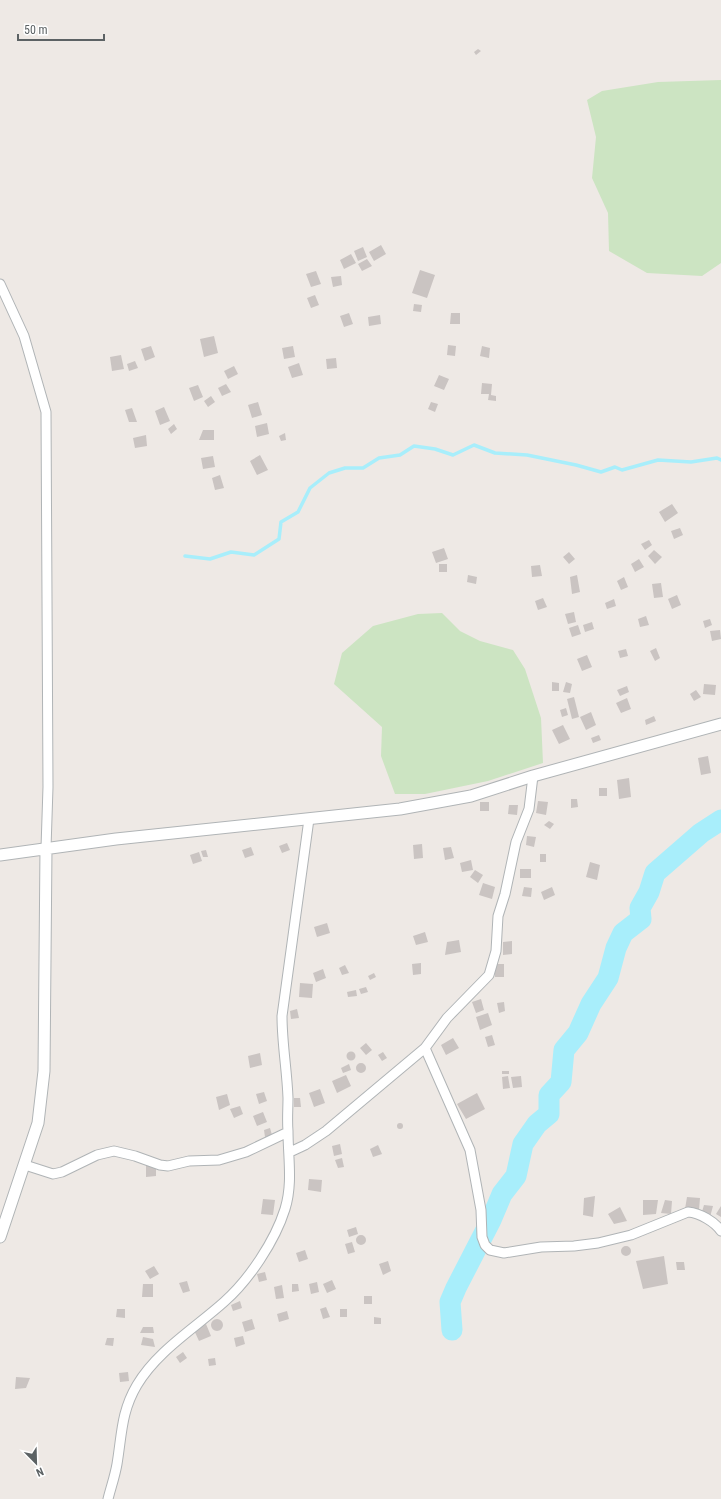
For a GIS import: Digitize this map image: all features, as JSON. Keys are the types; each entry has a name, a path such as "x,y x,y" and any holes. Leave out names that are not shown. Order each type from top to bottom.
{"street":[{"path":"0,284 24,336 46,412 48,725 44,1070 38,1123 0,1237"},
{"path":"0,855 46,848 400,809 471,796 532,776 721,724"},
{"path":"290,1152 326,1132 425,1048 443,1022 486,980 492,969 496,951 498,916 505,894 516,842 529,808 532,776"},
{"path":"108,1499 116,1468 123,1417 137,1385 147,1370 226,1301 264,1254 281,1220 285,1208 290,1183 290,1152 288,1132 288,1097 282,1047 282,1016 309,819"},
{"path":"425,1048 470,1150 481,1210 484,1241 490,1250 504,1253 541,1247 574,1246 598,1243 631,1235 688,1212 696,1214 717,1224 721,1231"},
{"path":"25,1165 53,1174 62,1172 97,1155 114,1151 168,1166 189,1161 219,1160 234,1157 288,1132"}],"green space":[{"path":"721,80 721,263 702,276 647,273 609,251 608,213 592,178 596,137 587,100 602,91 658,82"},
{"path":"442,613 460,631 480,641 513,650 525,669 541,718 543,763 488,781 425,794 395,794 381,756 382,727 334,684 342,653 373,626 418,614"}],"building":[{"path":"478,49 481,51 476,55 474,52"},
{"path":"381,245 386,254 374,261 369,252"},
{"path":"363,247 367,257 358,261 354,251"},
{"path":"351,254 356,263 344,269 340,260"},
{"path":"367,259 372,266 362,271 358,264"},
{"path":"420,270 435,275 427,298 412,293"},
{"path":"316,271 321,284 311,287 306,274"},
{"path":"341,276 342,285 333,287 331,277"},
{"path":"315,295 319,305 311,308 307,298"},
{"path":"414,304 422,305 421,312 413,311"},
{"path":"349,313 353,324 344,327 340,316"},
{"path":"451,313 460,313 460,324 450,324"},
{"path":"380,315 381,324 369,326 368,317"},
{"path":"214,336 218,353 204,357 200,339"},
{"path":"448,345 456,346 455,356 447,355"},
{"path":"151,346 155,357 145,361 141,349"},
{"path":"293,346 295,357 284,359 282,348"},
{"path":"482,346 490,348 489,358 480,356"},
{"path":"121,355 124,369 112,371 110,357"},
{"path":"336,358 337,368 327,369 326,359"},
{"path":"135,361 138,368 129,371 127,364"},
{"path":"299,363 303,375 292,378 288,367"},
{"path":"234,366 238,374 228,379 224,371"},
{"path":"439,375 449,379 444,390 434,386"},
{"path":"482,383 492,384 491,395 496,396 496,401 488,400 489,394 481,394"},
{"path":"226,384 231,392 222,396 218,388"},
{"path":"198,385 203,397 194,401 189,388"},
{"path":"211,396 215,402 208,407 204,401"},
{"path":"258,402 262,415 252,418 248,405"},
{"path":"431,402 438,404 435,412 428,409"},
{"path":"164,407 170,421 160,425 155,411"},
{"path":"132,408 137,422 129,422 125,410"},
{"path":"267,423 269,434 257,437 255,426"},
{"path":"174,424 177,429 171,434 168,429"},
{"path":"203,430 214,430 214,440 199,440"},
{"path":"285,433 286,440 281,441 279,436"},
{"path":"146,435 147,446 135,448 133,438"},
{"path":"260,455 268,470 257,475 250,461"},
{"path":"213,456 215,467 203,469 201,458"},
{"path":"220,475 224,488 215,490 212,478"},
{"path":"672,504 678,513 665,522 659,512"},
{"path":"680,528 683,535 674,539 671,531"},
{"path":"649,540 652,545 645,550 641,544"},
{"path":"444,548 448,559 436,563 432,552"},
{"path":"654,550 662,557 655,564 648,556"},
{"path":"569,552 575,559 569,564 563,557"},
{"path":"639,559 644,567 635,572 631,564"},
{"path":"439,564 447,564 447,572 439,572"},
{"path":"540,565 542,576 532,577 531,566"},
{"path":"468,575 477,577 476,584 467,582"},
{"path":"577,575 580,592 572,594 570,577"},
{"path":"624,577 628,587 621,590 617,581"},
{"path":"661,583 663,597 654,598 652,584"},
{"path":"677,595 681,605 672,609 668,599"},
{"path":"543,598 547,607 538,610 535,601"},
{"path":"614,599 616,606 607,609 605,603"},
{"path":"574,612 576,622 568,624 565,614"},
{"path":"646,616 649,625 640,627 638,619"},
{"path":"710,619 712,625 705,628 703,621"},
{"path":"592,622 594,629 585,632 583,625"},
{"path":"578,625 581,634 572,637 569,628"},
{"path":"720,630 721,639 712,641 710,631"},
{"path":"656,648 660,658 655,661 650,651"},
{"path":"626,649 628,656 620,658 618,651"},
{"path":"587,655 592,667 582,671 577,659"},
{"path":"552,682 559,683 559,691 552,691"},
{"path":"566,682 572,684 570,693 563,692"},
{"path":"704,684 716,685 715,695 703,694"},
{"path":"627,686 629,692 620,696 617,690"},
{"path":"696,690 701,697 694,701 690,694"},
{"path":"574,697 579,717 572,719 567,699"},
{"path":"627,698 631,709 621,713 616,703"},
{"path":"566,708 568,715 562,717 560,710"},
{"path":"591,712 596,725 586,730 580,717"},
{"path":"654,716 656,721 646,725 645,720"},
{"path":"563,725 570,739 559,744 552,730"},
{"path":"599,735 601,740 593,743 591,738"},
{"path":"708,756 711,773 701,775 698,758"},
{"path":"629,778 631,797 619,799 617,780"},
{"path":"599,788 607,788 607,796 599,796"},
{"path":"571,799 577,799 578,807 571,808"},
{"path":"538,801 548,802 546,815 536,813"},
{"path":"480,802 489,802 489,811 480,811"},
{"path":"509,805 518,805 517,815 508,814"},
{"path":"549,821 554,824 550,829 544,825"},
{"path":"527,836 536,837 534,847 526,845"},
{"path":"287,843 290,850 282,853 279,846"},
{"path":"422,844 423,858 414,859 413,845"},
{"path":"251,847 254,855 245,858 242,850"},
{"path":"451,847 454,858 445,860 443,848"},
{"path":"206,850 208,857 203,857 201,851"},
{"path":"199,852 202,861 193,864 190,855"},
{"path":"540,854 546,854 546,862 540,862"},
{"path":"471,860 473,870 462,872 460,863"},
{"path":"590,862 600,865 597,880 586,877"},
{"path":"520,869 531,869 531,878 520,878"},
{"path":"475,870 483,875 478,883 470,877"},
{"path":"483,883 495,887 492,899 479,895"},
{"path":"524,887 532,888 531,897 522,896"},
{"path":"552,887 555,895 544,900 541,892"},
{"path":"327,923 330,933 317,937 314,927"},
{"path":"425,932 428,942 416,945 413,936"},
{"path":"459,940 461,952 445,955 447,942"},
{"path":"512,941 512,954 503,955 503,942"},
{"path":"421,963 421,974 413,975 412,964"},
{"path":"495,964 504,964 504,977 495,977"},
{"path":"345,965 349,973 342,975 339,968"},
{"path":"323,969 326,978 316,982 313,973"},
{"path":"374,973 376,977 370,980 368,976"},
{"path":"300,983 313,984 312,998 299,997"},
{"path":"366,987 368,992 361,994 359,989"},
{"path":"356,990 357,996 348,997 347,992"},
{"path":"481,999 484,1010 476,1013 472,1002"},
{"path":"504,1002 505,1011 499,1013 497,1003"},
{"path":"297,1009 299,1018 291,1019 290,1011"},
{"path":"488,1013 492,1025 480,1030 476,1017"},
{"path":"492,1035 495,1045 488,1047 485,1037"},
{"path":"453,1038 459,1048 446,1055 441,1045"},
{"path":"366,1043 372,1050 366,1055 360,1048"},
{"path":"349,1052 353,1052 355,1056 353,1060 349,1060 347,1058 347,1054"},
{"path":"383,1052 387,1058 382,1061 378,1055"},
{"path":"260,1053 262,1065 250,1068 248,1056"},
{"path":"359,1063 363,1063 365,1064 365,1072 359,1073 356,1070 356,1066"},
{"path":"349,1064 351,1070 343,1073 341,1068"},
{"path":"502,1071 509,1071 509,1074 502,1074"},
{"path":"346,1075 351,1086 337,1093 332,1081"},
{"path":"508,1076 510,1088 503,1089 502,1077"},
{"path":"521,1076 522,1087 513,1088 511,1077"},
{"path":"320,1089 325,1103 314,1107 309,1093"},
{"path":"264,1092 267,1101 259,1104 256,1094"},
{"path":"477,1093 485,1109 466,1119 457,1104"},
{"path":"227,1094 230,1105 219,1110 216,1097"},
{"path":"294,1098 300,1098 301,1107 294,1107"},
{"path":"240,1106 243,1114 234,1118 230,1109"},
{"path":"263,1112 267,1122 257,1126 253,1116"},
{"path":"400,1123 403,1126 400,1129 397,1126"},
{"path":"270,1128 272,1135 265,1137 264,1130"},
{"path":"340,1144 342,1154 334,1156 332,1146"},
{"path":"378,1145 382,1154 373,1157 370,1149"},
{"path":"342,1158 344,1167 338,1168 335,1160"},
{"path":"156,1165 156,1176 146,1177 146,1166"},
{"path":"309,1179 322,1180 321,1192 308,1190"},
{"path":"595,1196 593,1217 583,1215 584,1198"},
{"path":"687,1197 700,1198 699,1210 685,1209"},
{"path":"263,1199 275,1200 273,1215 261,1214"},
{"path":"643,1200 658,1200 656,1214 643,1215"},
{"path":"665,1200 672,1201 671,1214 661,1213"},
{"path":"704,1205 713,1206 710,1217 701,1215"},
{"path":"721,1206 721,1217 716,1214"},
{"path":"620,1207 627,1221 614,1224 608,1214"},
{"path":"356,1227 358,1234 349,1237 347,1230"},
{"path":"359,1235 363,1235 365,1236 365,1244 359,1245 356,1242 356,1238"},
{"path":"352,1242 355,1252 348,1254 345,1244"},
{"path":"624,1246 628,1246 631,1251 628,1256 624,1256 621,1253 621,1249"},
{"path":"305,1250 308,1259 299,1262 296,1253"},
{"path":"664,1256 668,1284 643,1289 636,1261"},
{"path":"388,1261 391,1271 383,1275 379,1264"},
{"path":"676,1262 684,1262 685,1270 677,1270"},
{"path":"154,1266 159,1274 150,1279 145,1271"},
{"path":"265,1272 267,1280 259,1282 257,1274"},
{"path":"332,1280 336,1289 327,1293 323,1284"},
{"path":"187,1281 190,1291 183,1293 179,1283"},
{"path":"317,1282 319,1292 311,1294 309,1284"},
{"path":"143,1284 153,1284 153,1297 142,1297"},
{"path":"292,1284 298,1284 299,1291 292,1292"},
{"path":"282,1285 284,1298 276,1299 274,1287"},
{"path":"364,1296 372,1296 372,1304 364,1304"},
{"path":"240,1301 242,1308 233,1311 231,1305"},
{"path":"326,1307 330,1317 323,1319 320,1309"},
{"path":"117,1309 125,1309 125,1318 116,1317"},
{"path":"340,1309 347,1309 347,1317 340,1317"},
{"path":"287,1311 289,1319 279,1322 277,1314"},
{"path":"374,1317 381,1318 381,1324 374,1324"},
{"path":"217,1319 221,1321 223,1325 221,1329 217,1331 213,1329 211,1325 213,1321"},
{"path":"252,1319 255,1329 245,1332 242,1322"},
{"path":"206,1324 211,1336 199,1341 193,1328"},
{"path":"143,1327 153,1327 154,1333 140,1333"},
{"path":"243,1336 245,1344 236,1347 234,1338"},
{"path":"143,1337 153,1339 155,1347 141,1345"},
{"path":"107,1338 114,1338 113,1346 105,1345"},
{"path":"183,1352 187,1358 180,1363 176,1357"},
{"path":"215,1358 216,1365 209,1366 208,1359"},
{"path":"128,1372 129,1381 120,1382 119,1373"},
{"path":"16,1377 30,1378 26,1388 15,1389"}],"waterway":[{"path":"185,556 210,559 231,552 254,555 279,539 281,522 298,512 310,488 329,473 345,468 363,468 379,458 400,455 414,446 435,449 453,455 474,445 495,453 527,455 576,465 601,472 615,467 622,470 658,460 691,462 717,458 721,460"},
{"path":"452,1330 450,1302 456,1288 491,1220 502,1194 516,1176 523,1144 537,1124 549,1114 549,1095 561,1082 564,1050 578,1033 591,1004 608,978 616,948 623,933 641,919 640,908 649,892 655,873 701,833 721,820"}]}
